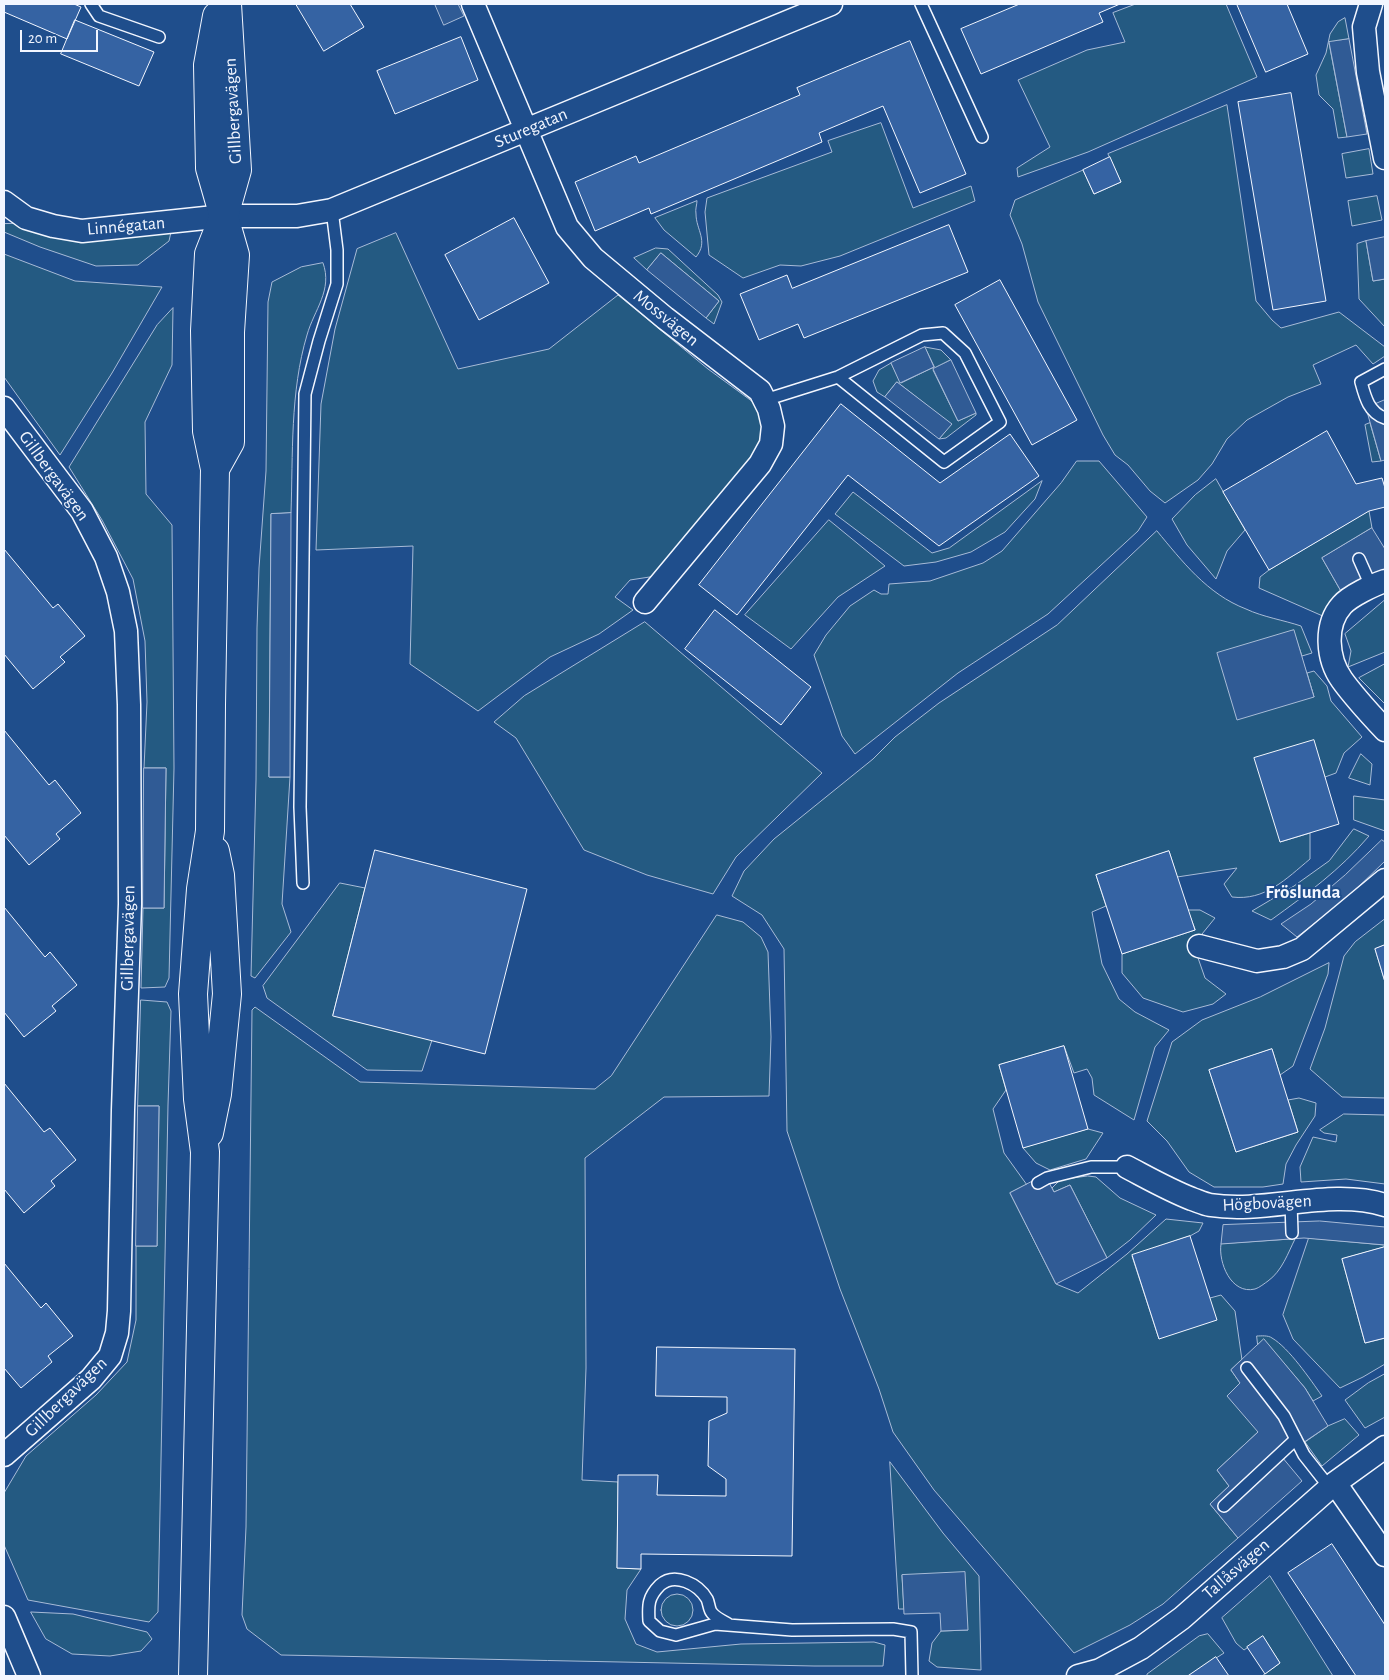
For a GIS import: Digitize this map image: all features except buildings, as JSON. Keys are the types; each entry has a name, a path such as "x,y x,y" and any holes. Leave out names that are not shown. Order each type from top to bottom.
{"street":[{"name":"Gillbergavägen","path":"193,1676 205,1152 217,1094 227,994 220,875 210,831 215,469 230,442 230,332 235,255 210,168 208,65 219,4"},
{"name":"Gillbergavägen","path":"224,216 237,170 227,4"},
{"name":"Mossvägen","path":"473,4 567,228 593,258 760,391 770,409 773,426 771,444 760,464 645,602"},
{"name":"Sturegatan","path":"224,216 297,216 332,210 831,4"},
{"path":"1371,4 1364,27 1368,63 1385,158"},
{"name":"Linnégatan","path":"4,202 26,218 53,226 82,231 224,216"},
{"name":"Gillbergavägen","path":"4,408 82,511 106,557 118,592 126,630 128,677 130,894 117,1333 110,1356 91,1378 4,1455"},
{"path":"1378,583 1342,605 1330,623 1330,651 1341,679 1385,730"},
{"path":"1199,946 1257,961 1283,957 1302,949 1385,880"},
{"name":"Högbovägen","path":"1127,1167 1175,1192 1209,1205 1244,1206 1336,1199 1373,1201 1385,1204"},
{"name":"Tallåsvägen","path":"1078,1676 1100,1670 1141,1648 1182,1618 1333,1485 1385,1447"},
{"path":"1333,1485 1385,1555"},
{"path":"4,1617 29,1676"}],"lane":[{"path":"91,4 99,16 159,37"},
{"path":"921,4 982,137"},
{"path":"303,883 300,807 305,394 337,284 337,250 332,210"},
{"path":"765,400 838,377 922,335 943,333 965,353 1000,422 944,462 838,377"},
{"path":"1385,369 1362,382 1366,398 1377,416 1385,418"},
{"path":"1359,559 1378,583"},
{"path":"1038,1183 1047,1178 1091,1167 1127,1167"},
{"path":"1291,1203 1292,1233"},
{"path":"1247,1368 1284,1416 1304,1455 1333,1485"},
{"path":"1224,1506 1296,1439"},
{"path":"728,1624 711,1612 707,1599 700,1590 690,1583 675,1579 662,1584 653,1594 648,1604 649,1620 660,1631 676,1635 706,1626 728,1624 792,1630 892,1629 911,1632 912,1676"}],"shaded area":[{"path":"435,4 458,4 464,16 444,25"},
{"path":"1136,4 1226,4 1257,77 1088,152 1018,177 1017,168 1050,147 1018,80 1087,50 1125,42 1113,13"},
{"path":"1345,18 1349,39 1329,43 1347,137 1338,138 1333,109 1319,95 1316,75 1326,53 1330,34 1338,22"},
{"path":"1349,39 1367,134 1347,137 1329,42"},
{"path":"1227,105 1256,301 1281,328 1339,312 1385,347 1385,356 1373,364 1356,345 1313,365 1321,384 1288,397 1247,420 1227,439 1212,464 1198,480 1165,503 1150,491 1128,465 1115,455 1103,435 1038,302 1022,244 1010,215 1015,200 1083,170 1094,194 1121,182 1108,154"},
{"path":"881,123 913,208 971,186 975,201 840,256 801,266 780,265 743,278 709,255 705,212 707,198 832,152 828,141"},
{"path":"1369,149 1373,174 1346,178 1342,154"},
{"path":"1377,196 1382,220 1352,226 1348,201"},
{"path":"697,201 697,220 702,241 700,251 696,257 664,230 655,218"},
{"path":"28,223 171,232 169,241 138,265 96,266 40,247 4,232 4,224"},
{"path":"396,233 458,369 549,349 618,295 708,369 753,402 767,425 761,448 656,576 630,580 615,597 633,610 599,634 550,657 478,711 410,664 413,546 316,550 321,404 335,329 357,249"},
{"path":"1385,237 1385,279 1373,281 1366,241"},
{"path":"1366,241 1373,281 1385,279 1385,327 1359,299 1357,244"},
{"path":"656,248 668,249 718,295 722,302 714,324 706,318 719,301 661,253 647,270 634,258"},
{"path":"661,253 719,301 706,318 647,270"},
{"path":"4,254 75,281 162,287 112,373 60,455 4,377"},
{"path":"323,263 326,282 307,335 295,401 291,513 271,514 269,777 290,777 282,904 291,932 255,978 251,976 256,780 257,628 266,471 268,302 272,282 301,267"},
{"path":"173,308 172,365 145,422 146,494 172,525 174,768 169,978 165,987 141,988 143,908 164,908 166,768 144,768 147,702 145,641 133,579 102,520 69,467 157,325"},
{"path":"925,347 941,350 951,360 933,370 958,421 976,413 976,415 946,438 939,439 951,424 897,382 885,397 877,392 873,381 879,370 891,363 901,383 934,367"},
{"path":"925,347 934,367 900,383 891,363"},
{"path":"951,360 976,413 958,421 933,369"},
{"path":"897,382 952,424 939,439 885,397"},
{"path":"1385,400 1385,460 1381,461 1366,408"},
{"path":"1370,423 1381,461 1372,462 1365,425"},
{"path":"1077,461 1099,461 1147,517 1138,531 1048,614 958,673 855,754 842,736 814,655 826,635 850,606 874,590 881,594 888,594 889,584 930,581 983,563 1002,551 1061,483"},
{"path":"1216,479 1245,530 1227,551 1216,579 1187,545 1172,519 1195,495"},
{"path":"1042,481 1035,499 1005,532 971,552 936,562 904,566 835,514 853,492 932,553 949,548"},
{"path":"1369,511 1372,528 1322,558 1342,593 1325,617 1259,588 1260,577 1269,570"},
{"path":"291,513 290,777 269,777 271,514"},
{"path":"829,520 885,566 838,597 791,649 745,615"},
{"path":"1372,528 1385,549 1385,576 1342,593 1322,558"},
{"path":"1157,531 1196,576 1219,595 1253,612 1301,626 1312,653 1302,656 1293,630 1314,697 1307,673 1314,671 1327,686 1331,701 1362,737 1344,753 1336,773 1325,777 1280,842 1310,833 1310,859 1283,881 1265,892 1255,896 1232,897 1224,884 1237,868 1177,877 1169,851 1096,875 1106,906 1092,912 1102,964 1119,999 1135,1012 1169,1030 1155,1047 1134,1120 1094,1095 1092,1078 1087,1069 1074,1073 1064,1046 999,1065 1006,1090 993,1109 1004,1153 1027,1185 1010,1193 1056,1284 1078,1293 1127,1254 1166,1219 1203,1223 1199,1231 1190,1236 1132,1256 1159,1339 1210,1298 1221,1295 1235,1311 1242,1360 1231,1370 1240,1383 1258,1432 1217,1470 1229,1486 1210,1504 1238,1538 1163,1604 1130,1625 1074,1653 934,1490 893,1432 879,1389 840,1289 787,1131 784,949 762,915 732,896 744,871 774,839 873,759 895,737 939,703 1057,625"},
{"path":"1385,600 1385,652 1348,667 1351,651 1345,634"},
{"path":"645,622 822,773 736,857 713,894 647,875 584,850 516,738 494,722 524,696"},
{"path":"1294,630 1314,697 1237,720 1217,653"},
{"path":"1385,664 1385,704 1359,678"},
{"path":"1361,754 1372,764 1370,785 1349,778"},
{"path":"144,768 166,768 164,908 143,908"},
{"path":"1354,796 1385,800 1385,831 1354,820"},
{"path":"1354,829 1369,836 1347,860 1323,881 1271,920 1252,911 1294,886 1329,861"},
{"path":"1382,840 1385,842 1385,861 1348,897 1297,937 1281,924 1311,904"},
{"path":"340,883 365,888 333,1015 432,1040 422,1071 367,1070 267,998 263,986"},
{"path":"1188,910 1200,910 1215,918 1202,934 1197,955 1205,978 1226,994 1213,1004 1183,1012 1143,998 1122,973 1122,954 1195,930"},
{"path":"717,915 743,922 761,937 768,952 771,1037 769,1096 664,1097 585,1158 586,1368 582,1480 618,1482 617,1568 641,1569 627,1590 625,1619 636,1644 657,1652 741,1644 874,1642 885,1645 883,1666 281,1655 247,1629 242,1615 246,1527 252,1010 255,1007 360,1082 595,1089 611,1076"},
{"path":"1385,919 1385,945 1375,949 1385,982 1385,1098 1342,1097 1310,1069 1325,1028 1344,956 1355,942"},
{"path":"1329,963 1328,974 1293,1066 1280,1075 1272,1049 1209,1070 1236,1152 1298,1132 1288,1100 1299,1098 1316,1103 1315,1116 1286,1164 1283,1184 1263,1187 1214,1187 1189,1172 1167,1141 1147,1121 1172,1042 1202,1020 1260,997"},
{"path":"141,1000 167,1002 171,1011 158,1612 149,1622 28,1600 4,1545 4,1493 26,1456 96,1395 127,1362 136,1320 136,1246 157,1246 159,1106 138,1106"},
{"path":"138,1106 159,1106 157,1246 136,1246"},
{"path":"1344,1114 1385,1115 1385,1184 1346,1179 1301,1182 1300,1167 1313,1137 1336,1142 1337,1135 1324,1133 1320,1130"},
{"path":"1088,1129 1103,1133 1086,1159 1050,1170 1036,1163 1023,1148"},
{"path":"1045,1175 1054,1192 1070,1185 1107,1258 1056,1284 1010,1193"},
{"path":"1088,1176 1096,1177 1120,1198 1156,1215 1130,1240 1107,1258 1070,1185 1054,1192 1052,1188 1060,1180"},
{"path":"1320,1221 1385,1227 1385,1245 1304,1238 1221,1244 1223,1225"},
{"path":"1309,1238 1385,1245 1384,1247 1342,1259 1365,1343 1385,1338 1385,1364 1340,1388 1293,1339 1283,1315"},
{"path":"1295,1239 1284,1262 1273,1277 1255,1289 1247,1290 1239,1287 1228,1276 1224,1268 1221,1244"},
{"path":"1257,1336 1270,1337 1279,1343 1299,1364 1322,1396 1313,1401 1305,1388 1264,1340 1258,1345"},
{"path":"1264,1339 1305,1388 1328,1426 1282,1457 1302,1481 1238,1538 1210,1504 1229,1486 1217,1470 1258,1432 1227,1396 1240,1383 1231,1370"},
{"path":"1385,1374 1385,1417 1365,1428 1345,1400 1368,1383"},
{"path":"1345,1419 1359,1435 1322,1466 1305,1442 1328,1426"},
{"path":"890,1462 943,1533 979,1576 981,1670 937,1667 929,1661 932,1643 941,1631 968,1630 902,1575 904,1609 899,1609"},
{"path":"965,1572 968,1630 941,1631 940,1613 904,1614 902,1575"},
{"path":"1270,1576 1333,1676 1262,1676 1280,1663 1263,1637 1244,1650 1236,1643 1222,1618"},
{"path":"677,1594 683,1595 688,1599 692,1604 692,1616 688,1621 683,1625 677,1626 671,1625 666,1621 662,1616 661,1610 662,1604 666,1599 671,1595"},
{"path":"31,1612 73,1614 147,1632 152,1639 141,1651 110,1656 72,1654 46,1639"},
{"path":"1208,1634 1224,1653 1188,1676 1147,1676 1147,1674 1199,1636"}],"district":[{"name":"Fröslunda","path":"1303,892"}]}
